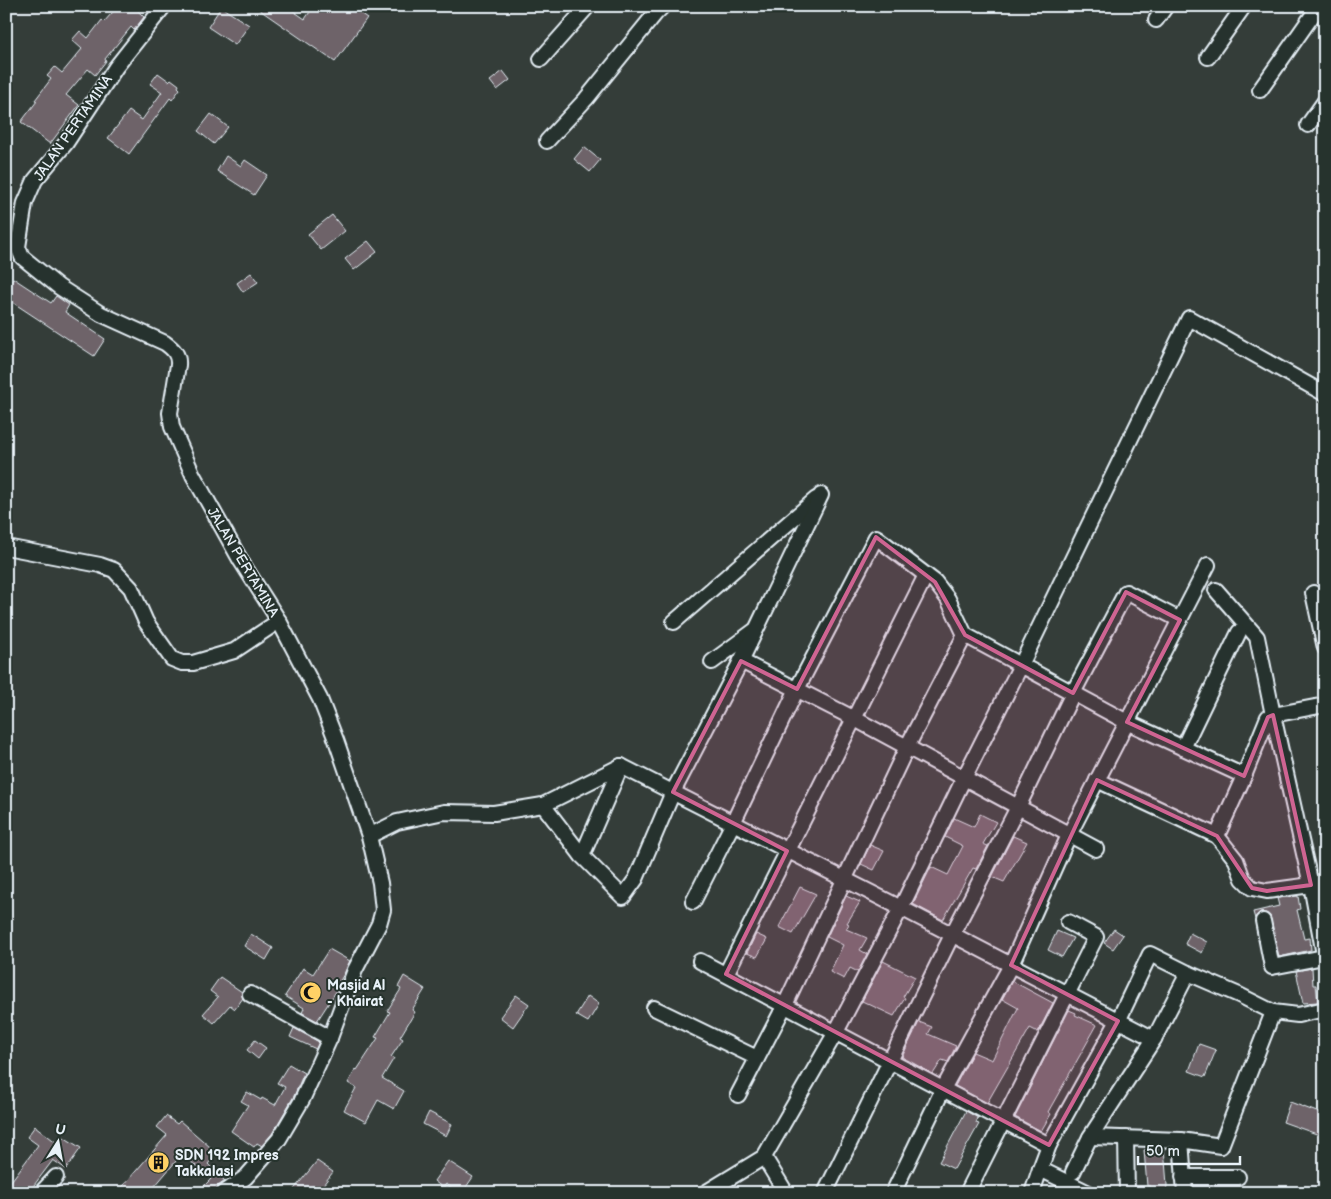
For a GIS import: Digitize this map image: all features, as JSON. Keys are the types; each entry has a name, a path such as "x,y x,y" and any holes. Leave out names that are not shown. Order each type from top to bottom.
{"street":[{"name":"JALAN PERTAMINA","path":"164,6 116,67 66,143 35,180 25,203 18,247 22,257 58,287 101,314 141,332 174,350 178,359 170,413 172,426 193,475 241,561 279,621 320,699 369,836 380,883 383,910 379,924 355,970 330,1038 302,1100 279,1139 246,1177 224,1193"},
{"path":"541,59 588,6"},
{"path":"546,141 586,99 663,6"},
{"path":"1156,20 1166,6"},
{"path":"1208,57 1244,6"},
{"path":"1260,90 1319,6"},
{"path":"1308,125 1325,101"},
{"path":"705,1193 764,1157 836,1032 901,908 1189,318 1325,394"},
{"path":"543,805 582,856 624,897 636,878 673,792 741,661 821,495 674,622"},
{"path":"693,902 797,689 876,537 935,582 948,599 965,635 1127,722 1244,776"},
{"path":"6,547 100,565 114,570 131,588 146,622 172,658 182,663 193,663 234,651 279,621"},
{"path":"893,1193 943,1089 1011,965 1069,835 1208,565"},
{"path":"726,974 926,575"},
{"path":"1216,590 1257,637 1311,886 1324,958 1272,967 1263,921"},
{"path":"825,1193 952,935 1018,807 1073,692 1126,592 1180,620"},
{"path":"1313,593 1325,648"},
{"path":"712,662 756,630"},
{"path":"1183,748 1239,632"},
{"path":"738,1095 784,1005 907,747 965,635"},
{"path":"741,661 855,719 1096,849"},
{"path":"1217,836 1268,717 1325,705"},
{"path":"369,836 396,822 444,812 494,813 543,805 621,766"},
{"path":"621,766 1154,1039"},
{"path":"582,856 621,766"},
{"path":"1097,780 1217,836 1236,860 1243,879 1252,888 1267,891 1311,886 1325,881"},
{"path":"967,1193 1096,937 1068,922"},
{"path":"1032,1193 1050,1145 1118,1020 1150,954 1273,1012 1298,1015 1325,1009"},
{"path":"700,961 1050,1145"},
{"path":"1073,1172 1090,1137 1154,1039 1188,973"},
{"path":"250,994 330,1038"},
{"path":"654,1008 757,1058"},
{"path":"1090,1137 1181,1140 1221,1146 1273,1012"},
{"path":"1126,1138 1127,1193"},
{"path":"1181,1140 1184,1193"},
{"path":"764,1157 786,1193"},
{"path":"1040,1169 1088,1193"},
{"path":"41,1193 56,1176"},
{"path":"1183,1176 1238,1177"}],"highlighted area":[{"path":"876,537 935,582 965,635 1073,693 1126,592 1180,620 1127,722 1244,776 1268,717 1273,715 1311,885 1267,891 1252,888 1217,836 1097,780 1011,965 1118,1021 1049,1145 726,974 787,851 673,792 741,661 797,689"}],"building":[{"path":"118,6 133,6 144,17 134,30 131,27 105,59 106,61 95,75 88,69 66,95 79,105 50,144 21,122 51,79 47,76 55,67 62,73 82,49 72,40 80,31 88,38 102,20 104,22"},
{"path":"254,6 286,6 305,19 314,6 350,6 367,18 335,62"},
{"path":"221,7 249,25 235,45 208,27"},
{"path":"503,71 510,80 497,90 490,81"},
{"path":"158,73 169,81 171,79 179,85 180,89 172,100 170,98 129,154 108,138 129,111 142,120 162,92 150,84"},
{"path":"211,114 228,127 214,144 198,131"},
{"path":"584,147 600,160 590,172 574,159"},
{"path":"226,156 241,166 245,160 267,175 254,195 217,171"},
{"path":"332,215 345,231 321,250 308,234"},
{"path":"368,241 377,252 354,270 345,259"},
{"path":"251,273 258,282 243,292 237,283"},
{"path":"13,278 51,303 56,296 69,305 65,312 105,339 94,356 6,298 6,288"},
{"path":"980,814 996,822 983,844 988,846 976,869 973,868 943,920 913,904 931,867 948,875 963,846 945,837 954,818 974,827"},
{"path":"1013,836 1027,842 1004,882 992,877"},
{"path":"870,845 884,851 874,870 861,864"},
{"path":"800,887 816,894 793,934 779,927"},
{"path":"846,896 860,902 847,923 849,924 846,929 867,938 860,950 867,954 858,972 850,968 844,979 830,972 843,945 827,937"},
{"path":"1298,896 1300,909 1297,910 1304,939 1310,938 1311,950 1279,957 1270,916 1266,913 1261,913 1255,919 1253,912 1279,906 1277,898"},
{"path":"1114,929 1123,935 1113,949 1104,943"},
{"path":"1057,931 1073,938 1062,957 1048,950"},
{"path":"1190,933 1207,942 1202,953 1185,944"},
{"path":"251,934 273,948 266,960 244,946"},
{"path":"756,934 767,939 757,957 747,953"},
{"name":"Masjid Al - Khairat","path":"329,949 350,961 335,989 337,990 317,1021 302,1013 304,1008 285,996 303,968 313,974"},
{"path":"883,961 915,977 894,1016 862,1001"},
{"path":"1312,968 1313,985 1316,985 1318,1002 1303,1003 1296,971"},
{"path":"404,976 425,989 412,1010 415,1012 400,1037 403,1039 391,1057 394,1058 382,1078 404,1091 394,1109 378,1100 366,1122 344,1110 356,1088 348,1083 378,1038 375,1037 390,1012 387,1011 401,989 398,987"},
{"path":"220,977 242,992 243,998 235,1009 230,1005 214,1023 203,1014 218,997 210,991"},
{"path":"1012,981 1053,1003 1038,1032 1030,1028 987,1103 955,1086 973,1052 992,1060 1018,1008 1002,999"},
{"path":"516,995 529,1004 513,1027 500,1017"},
{"path":"588,996 599,1004 588,1022 576,1015"},
{"path":"1069,1010 1076,1013 1075,1015 1097,1025 1048,1112 1051,1114 1041,1131 1015,1117"},
{"path":"919,1022 932,1027 928,1034 956,1046 948,1062 942,1060 933,1074 902,1057"},
{"path":"294,1028 319,1042 316,1049 290,1037"},
{"path":"255,1040 266,1048 258,1059 247,1050"},
{"path":"1199,1044 1216,1050 1205,1077 1189,1071"},
{"path":"289,1064 304,1073 294,1096 272,1134 262,1146 257,1143 254,1147 231,1131 248,1105 241,1101 247,1092 275,1105 285,1087 277,1083"},
{"path":"1290,1102 1325,1115 1325,1137 1283,1122"},
{"path":"966,1111 978,1118 976,1123 979,1124 954,1169 939,1162"},
{"path":"429,1112 452,1124 446,1136 423,1124"},
{"name":"SDN 192 Impres Takkalasi","path":"166,1116 177,1124 180,1121 217,1153 208,1164 225,1181 213,1193 209,1193 203,1187 211,1179 182,1154 149,1193 117,1193 167,1135 157,1127"},
{"path":"35,1126 57,1143 62,1136 81,1148 66,1169 53,1160 28,1193 6,1193 6,1188 38,1145 27,1137"},
{"path":"1164,1148 1166,1193 1150,1193 1150,1186 1147,1186 1144,1150"},
{"path":"317,1161 333,1172 323,1185 333,1193 291,1193"},
{"path":"448,1161 473,1177 462,1193 446,1184 443,1188 434,1181"}],"place":[{"name":"Masjid Al - Khairat","path":"311,993"},
{"name":"SDN 192 Impres Takkalasi","path":"159,1163"}]}
